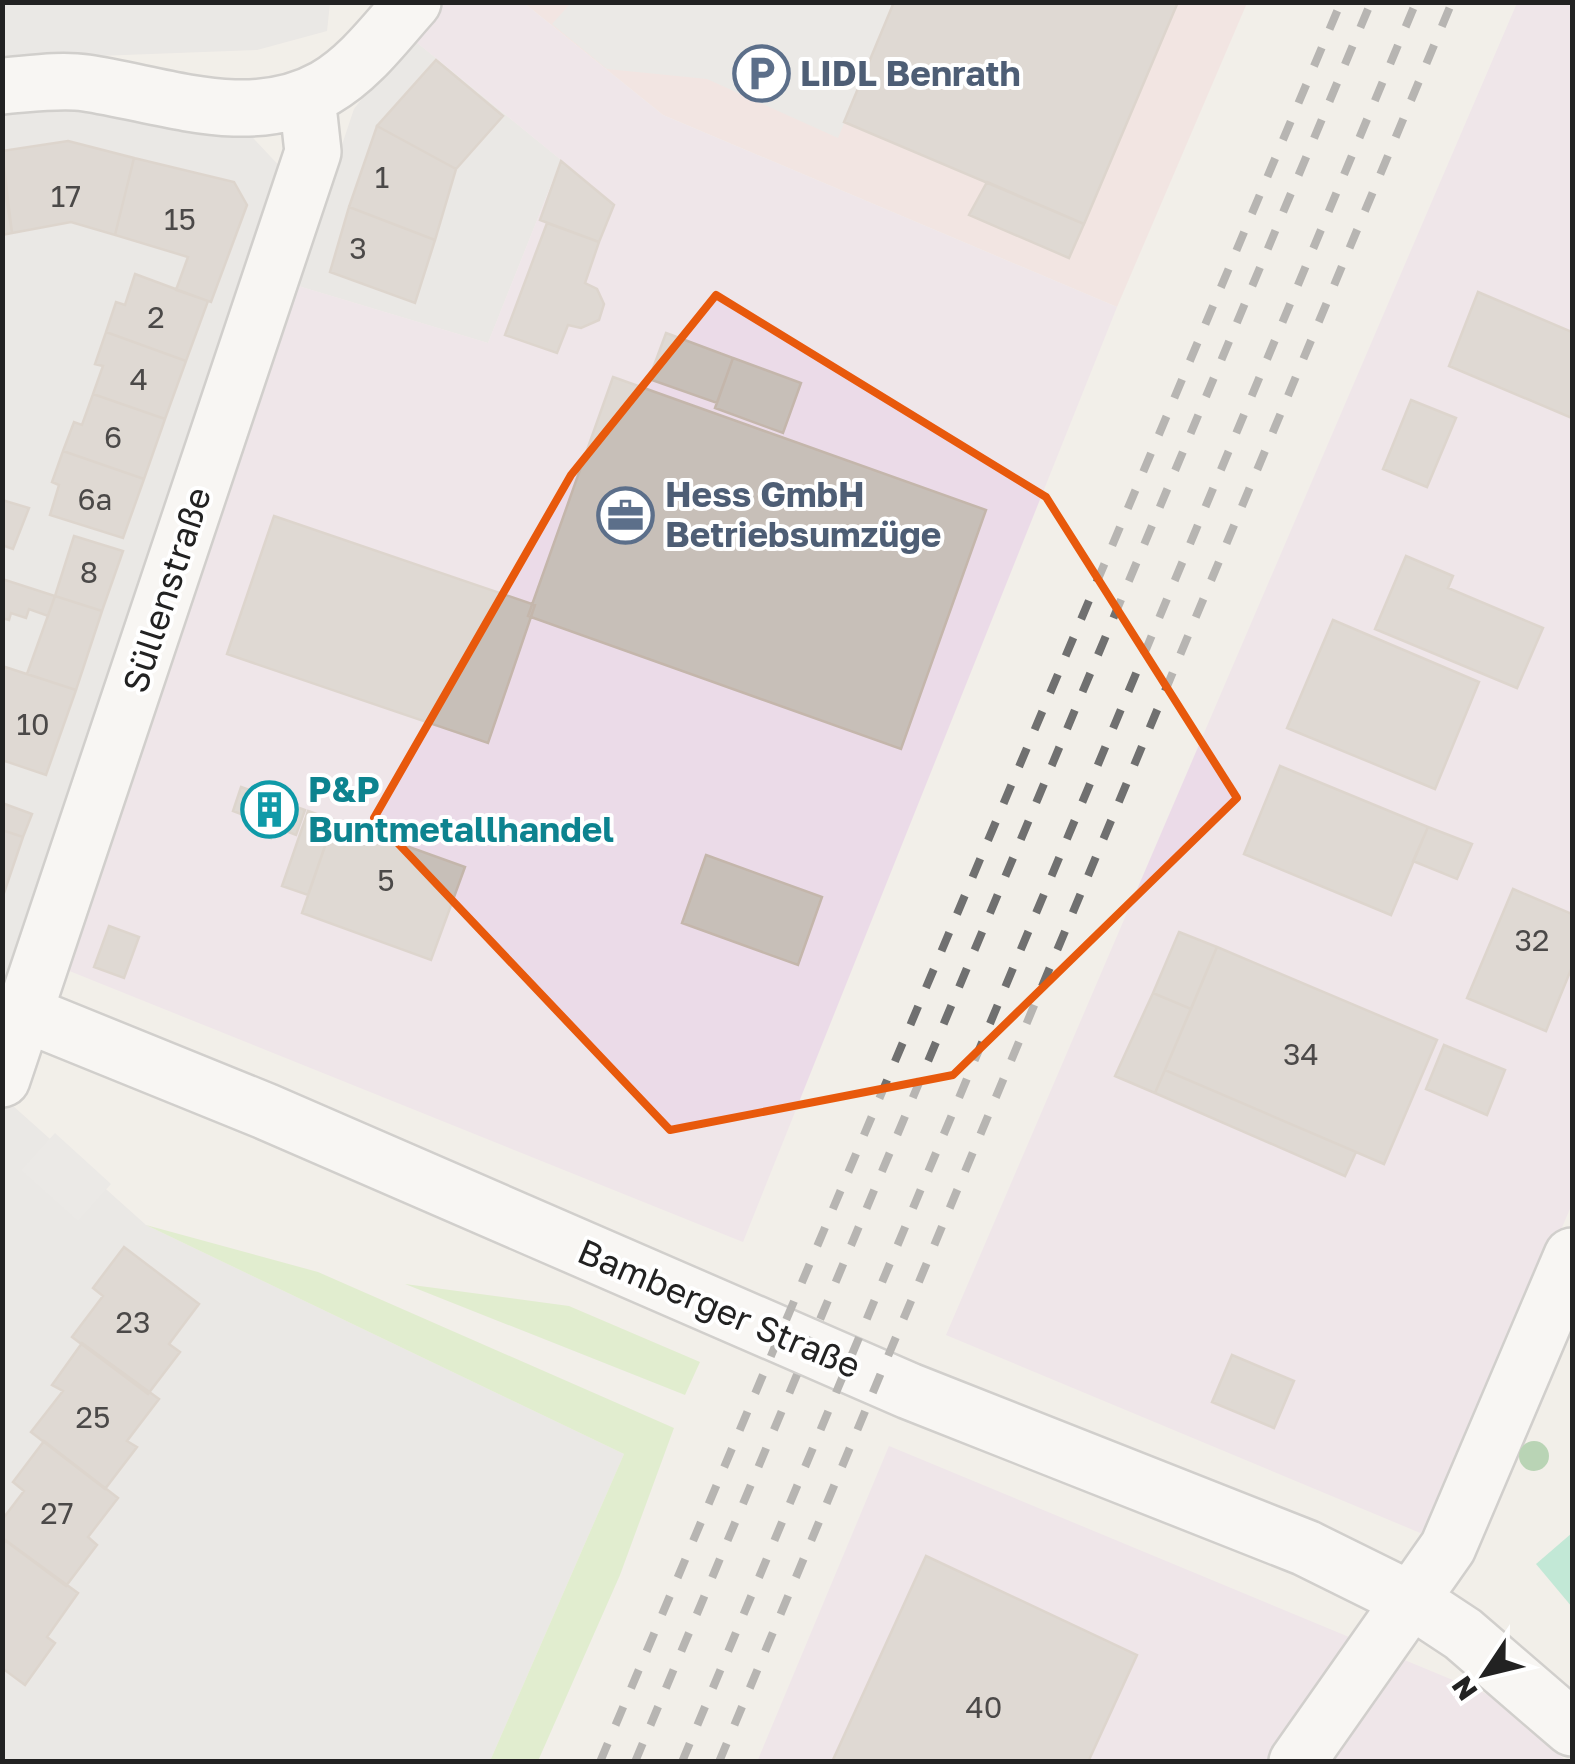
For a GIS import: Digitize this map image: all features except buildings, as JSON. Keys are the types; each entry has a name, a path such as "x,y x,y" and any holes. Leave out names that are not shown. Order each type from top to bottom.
{"street":[{"path":"2,86 81,82 242,110 306,97 349,70 412,2"},
{"name":"Süllenstraße","path":"2,1079 312,152 306,97"},
{"name":"Bamberger Straße","path":"26,1014 265,1111 908,1390 1306,1548 1414,1602 1495,1658 1572,1728"},
{"path":"1297,1762 1414,1602 1448,1547 1572,1256"}],"highlighted area":[{"path":"716,295 1046,497 1237,798 953,1075 670,1130 374,818 571,475"}],"shaded area":[{"path":"2,3 330,3 327,31 257,50 71,57 3,66"},
{"path":"439,3 524,3 663,115 1117,307 743,1242 62,968 295,285 488,343 561,160 410,37"},
{"path":"524,3 1247,3 1117,307 663,115"},
{"name":"LIDL Benrath","path":"571,3 894,3 838,138 707,79 607,69 552,24"},
{"path":"1517,3 1572,3 1572,1204 1430,1537 946,1335"},
{"path":"410,37 561,160 488,343 295,285 354,109"},
{"path":"78,97 241,125 285,172 3,1035 3,106"},
{"path":"2,1096 146,1225 624,1454 490,1761 3,1761"},
{"path":"55,1133 111,1184 78,1221 21,1170"},
{"path":"889,1446 1501,1700 1566,1761 757,1762"}],"green space":[{"path":"146,1225 318,1272 674,1428 620,1575 538,1761 490,1761 624,1454"},
{"path":"405,1284 569,1306 700,1362 685,1395"},
{"path":"1572,1533 1572,1607 1536,1564"}],"railway":[{"path":"600,1762 1341,2"},
{"path":"635,1762 1371,2"},
{"path":"682,1762 1416,2"},
{"path":"719,1762 1452,2"}],"place":[{"name":"LIDL Benrath","path":"761,74"},
{"name":"Hess GmbH Betriebsumzüge","path":"626,515"},
{"name":"P&P Buntmetallhandel","path":"269,810"}]}
